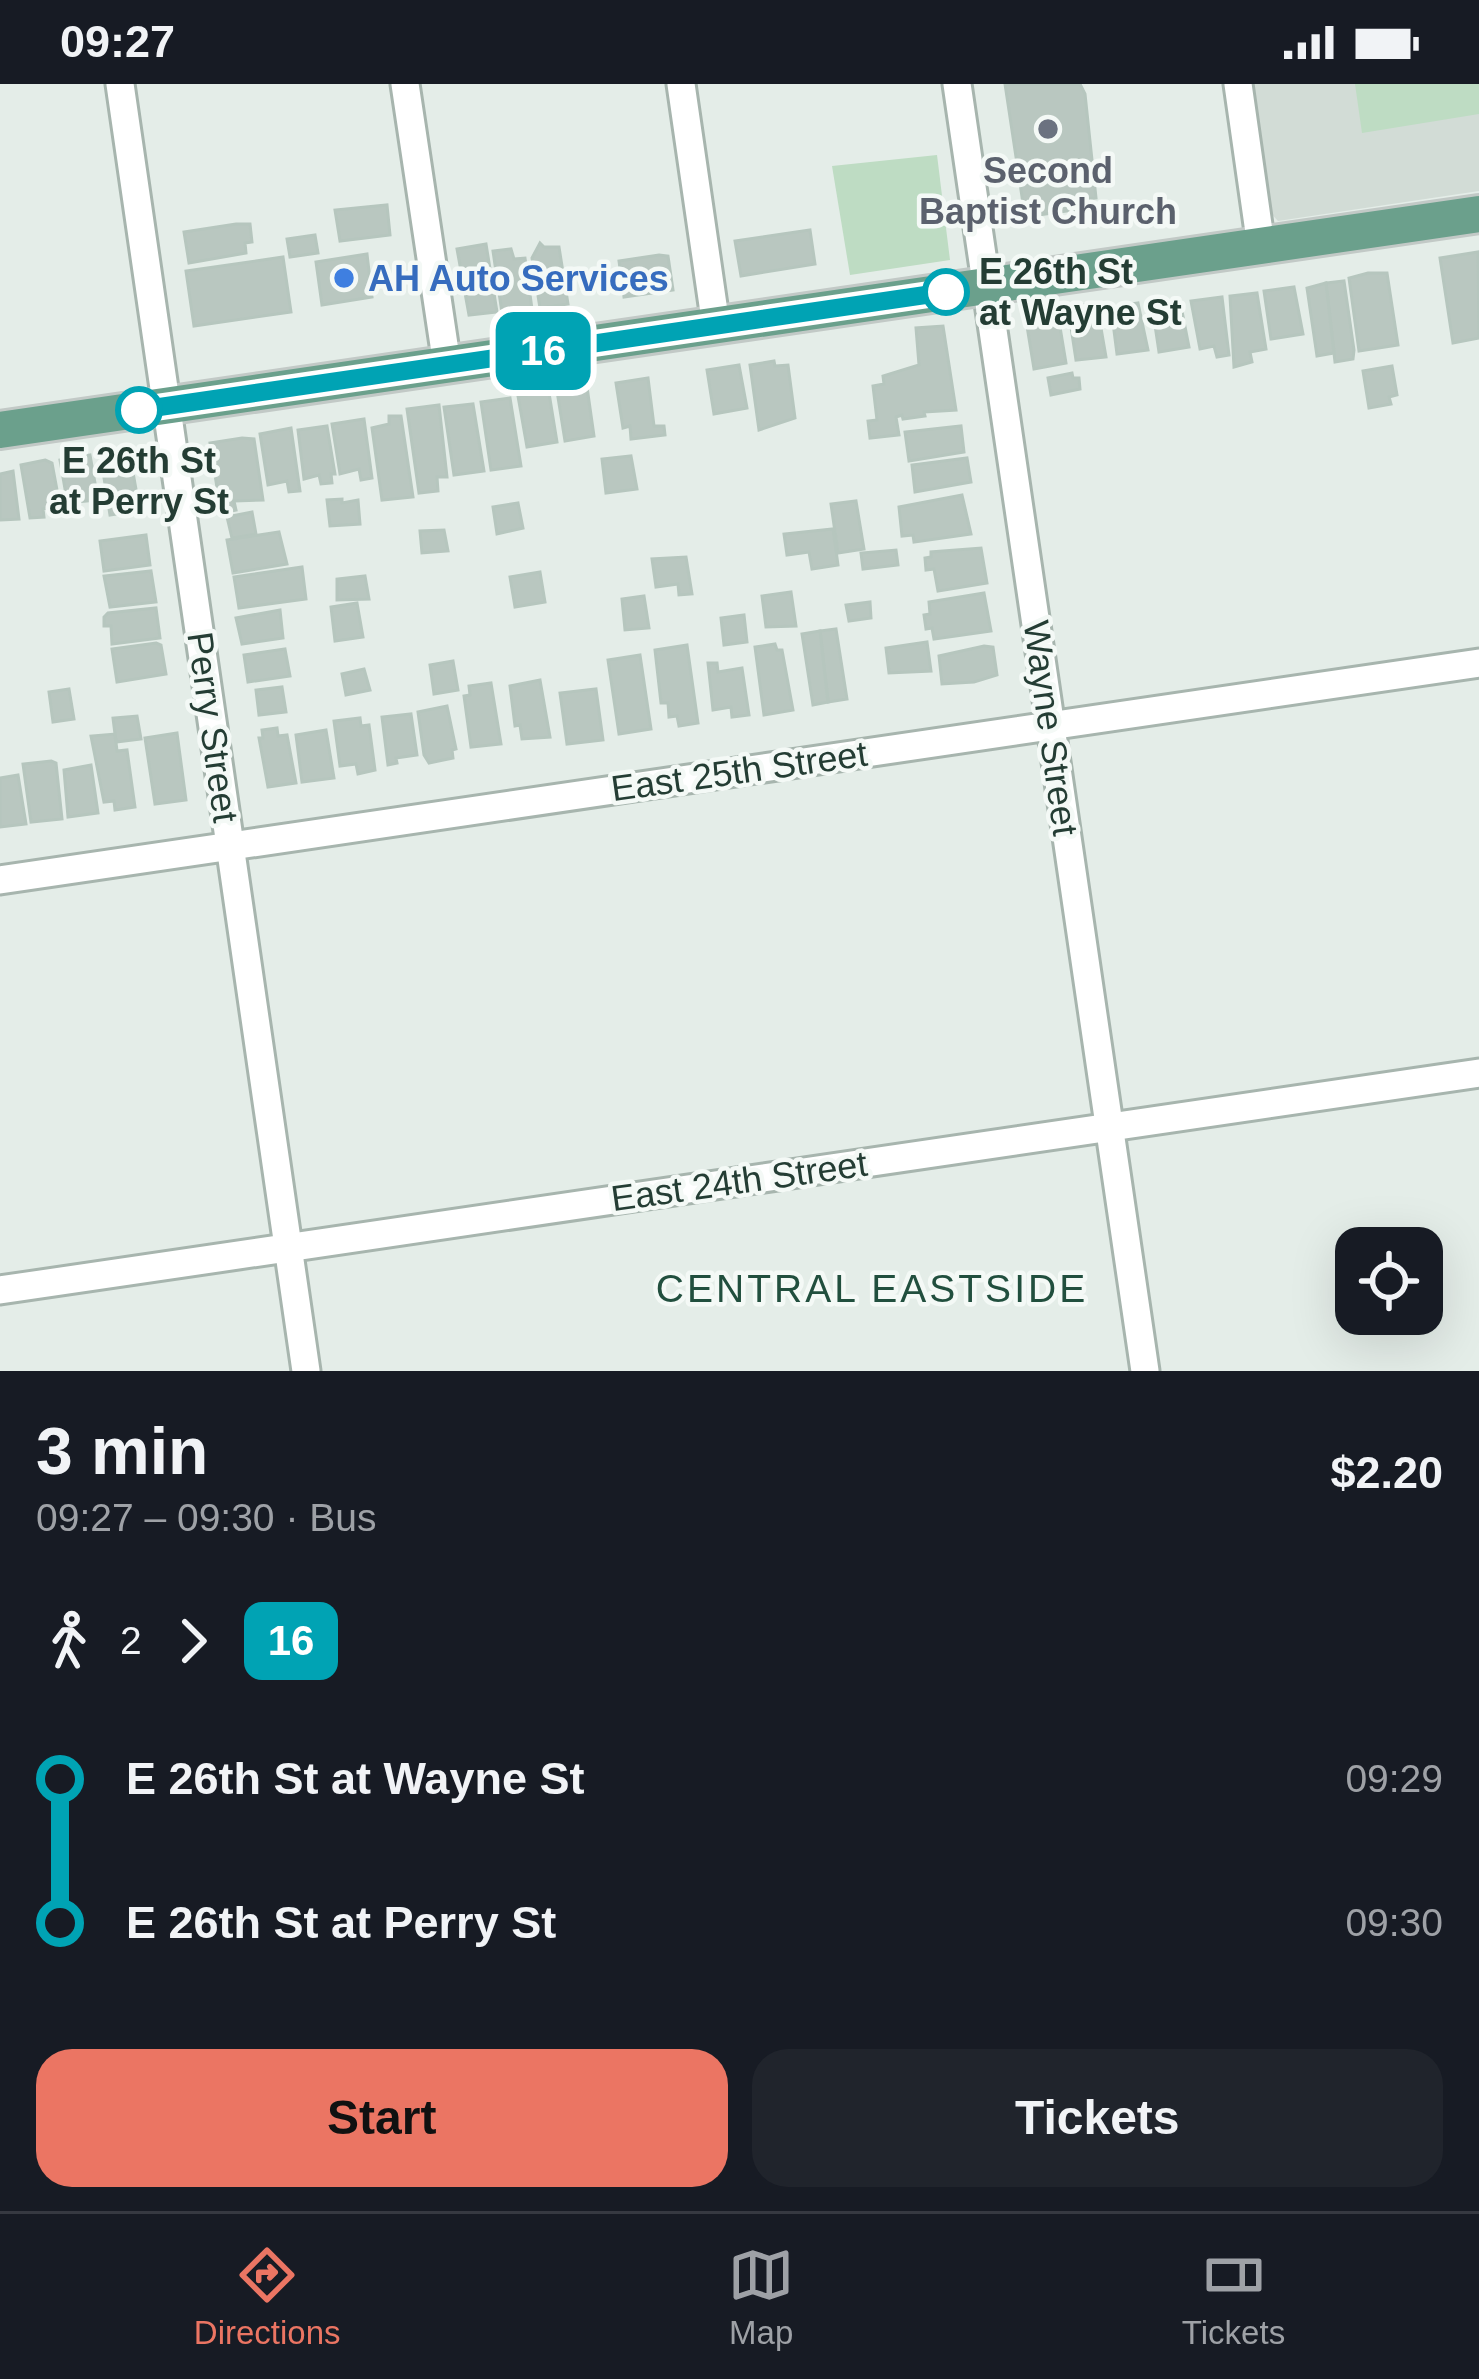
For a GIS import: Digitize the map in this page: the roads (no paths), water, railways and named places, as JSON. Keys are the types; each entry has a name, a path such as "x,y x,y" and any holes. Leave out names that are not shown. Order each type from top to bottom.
{"main road":[{"path":"0,430 1479,214"}],"street":[{"name":"Perry Street","path":"120,84 306,1371"},
{"path":"405,84 447,365"},
{"path":"681,84 716,326"},
{"name":"Wayne Street","path":"957,84 1145,1371"},
{"path":"1238,84 1261,246"},
{"name":"East 25th Street","path":"0,880 1479,663"},
{"name":"East 24th Street","path":"0,1289 1479,1073"}],"place":[{"name":"Second Baptist Church","path":"1048,129"},
{"name":"AH Auto Services","path":"344,278"},
{"name":"E 26th St at Wayne St","path":"946,292"},
{"name":"E 26th St at Perry St","path":"139,410"}],"district":[{"name":"CENTRAL EASTSIDE","path":"872,1288"}]}
